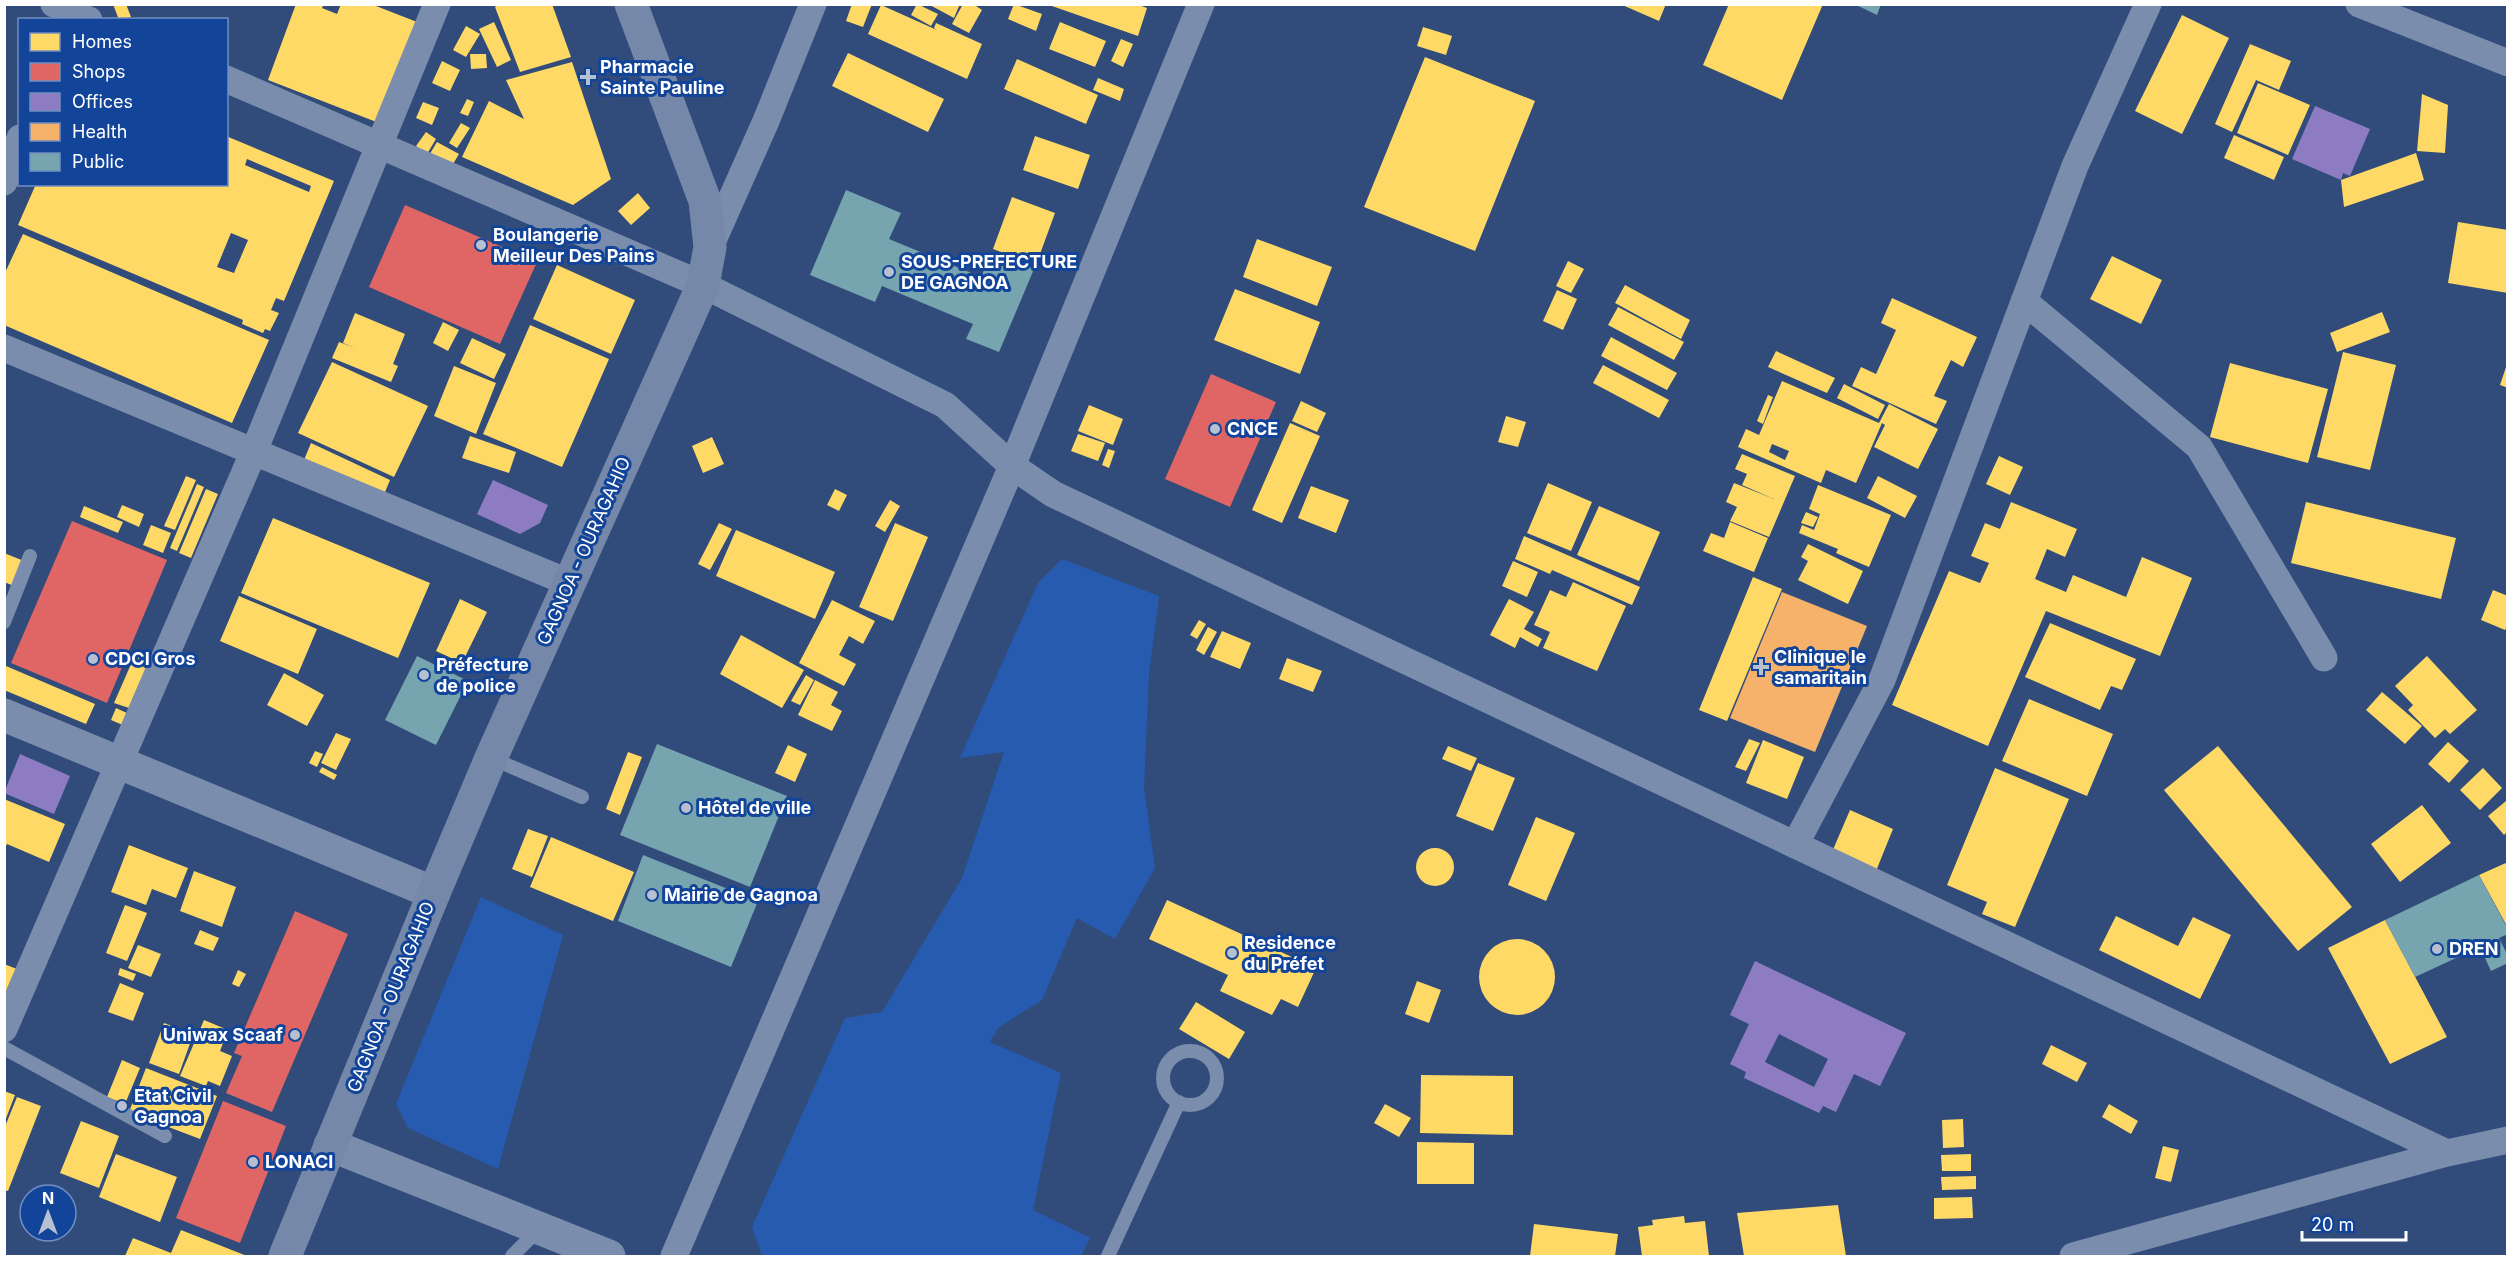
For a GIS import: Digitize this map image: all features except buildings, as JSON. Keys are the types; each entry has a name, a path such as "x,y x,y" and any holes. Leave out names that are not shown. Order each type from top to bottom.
{"main road":[{"name":"GAGNOA - OURAGAHIO","path":"294,1250 330,1145 491,758 703,285 710,247 705,201 631,4"}],"street":[{"path":"4,1029 254,451 438,4"},
{"path":"710,247 766,121 813,4"},
{"path":"674,1257 1012,466 1201,4"},
{"path":"1795,845 1882,680 2075,166 2148,4"},
{"path":"2359,4 2508,63"},
{"path":"228,80 703,285 945,405 1012,466 1053,494 2447,1153"},
{"path":"4,182 18,144"},
{"path":"2024,301 2199,447 2324,658"},
{"path":"4,348 570,583"},
{"path":"4,715 120,761 434,893"},
{"path":"2073,1257 2447,1153 2508,1140"},
{"path":"330,1145 609,1257"}],"lane":[{"path":"4,622 30,556"},
{"path":"491,758 582,797"},
{"path":"4,1048 165,1136"},
{"path":"1181,1052 1202,1053 1215,1068 1217,1079 1215,1089 1209,1098 1199,1104 1189,1105 1179,1102 1170,1096 1164,1087 1162,1076 1165,1066 1181,1052"},
{"path":"1108,1257 1179,1102"},
{"path":"512,1257 538,1228"}],"shaded area":[{"path":"1062,559 1159,596 1149,674 1144,788 1155,868 1115,939 1077,918 1042,1000 999,1027 990,1042 1061,1073 1033,1210 1090,1238 1081,1256 762,1256 752,1227 845,1018 882,1012 962,878 1004,752 960,758 1038,583"},
{"path":"481,897 563,935 498,1169 408,1128 396,1104"}],"place":[{"name":"Pharmacie Sainte Pauline","path":"588,77"},
{"name":"Boulangerie Meilleur Des Pains","path":"481,245"},
{"name":"SOUS-PREFECTURE DE GAGNOA","path":"889,272"},
{"name":"CNCE","path":"1215,429"},
{"name":"CDCI Gros","path":"93,659"},
{"name":"Clinique le samaritain","path":"1761,667"},
{"name":"Préfecture de police","path":"424,675"},
{"name":"Hôtel de ville","path":"686,808"},
{"name":"Mairie de Gagnoa","path":"652,895"},
{"name":"DREN","path":"2437,949"},
{"name":"Residence du Préfet","path":"1232,953"},
{"name":"Uniwax Scaaf","path":"295,1035"},
{"name":"Etat Civil Gagnoa","path":"122,1106"},
{"name":"LONACI","path":"253,1162"}]}
